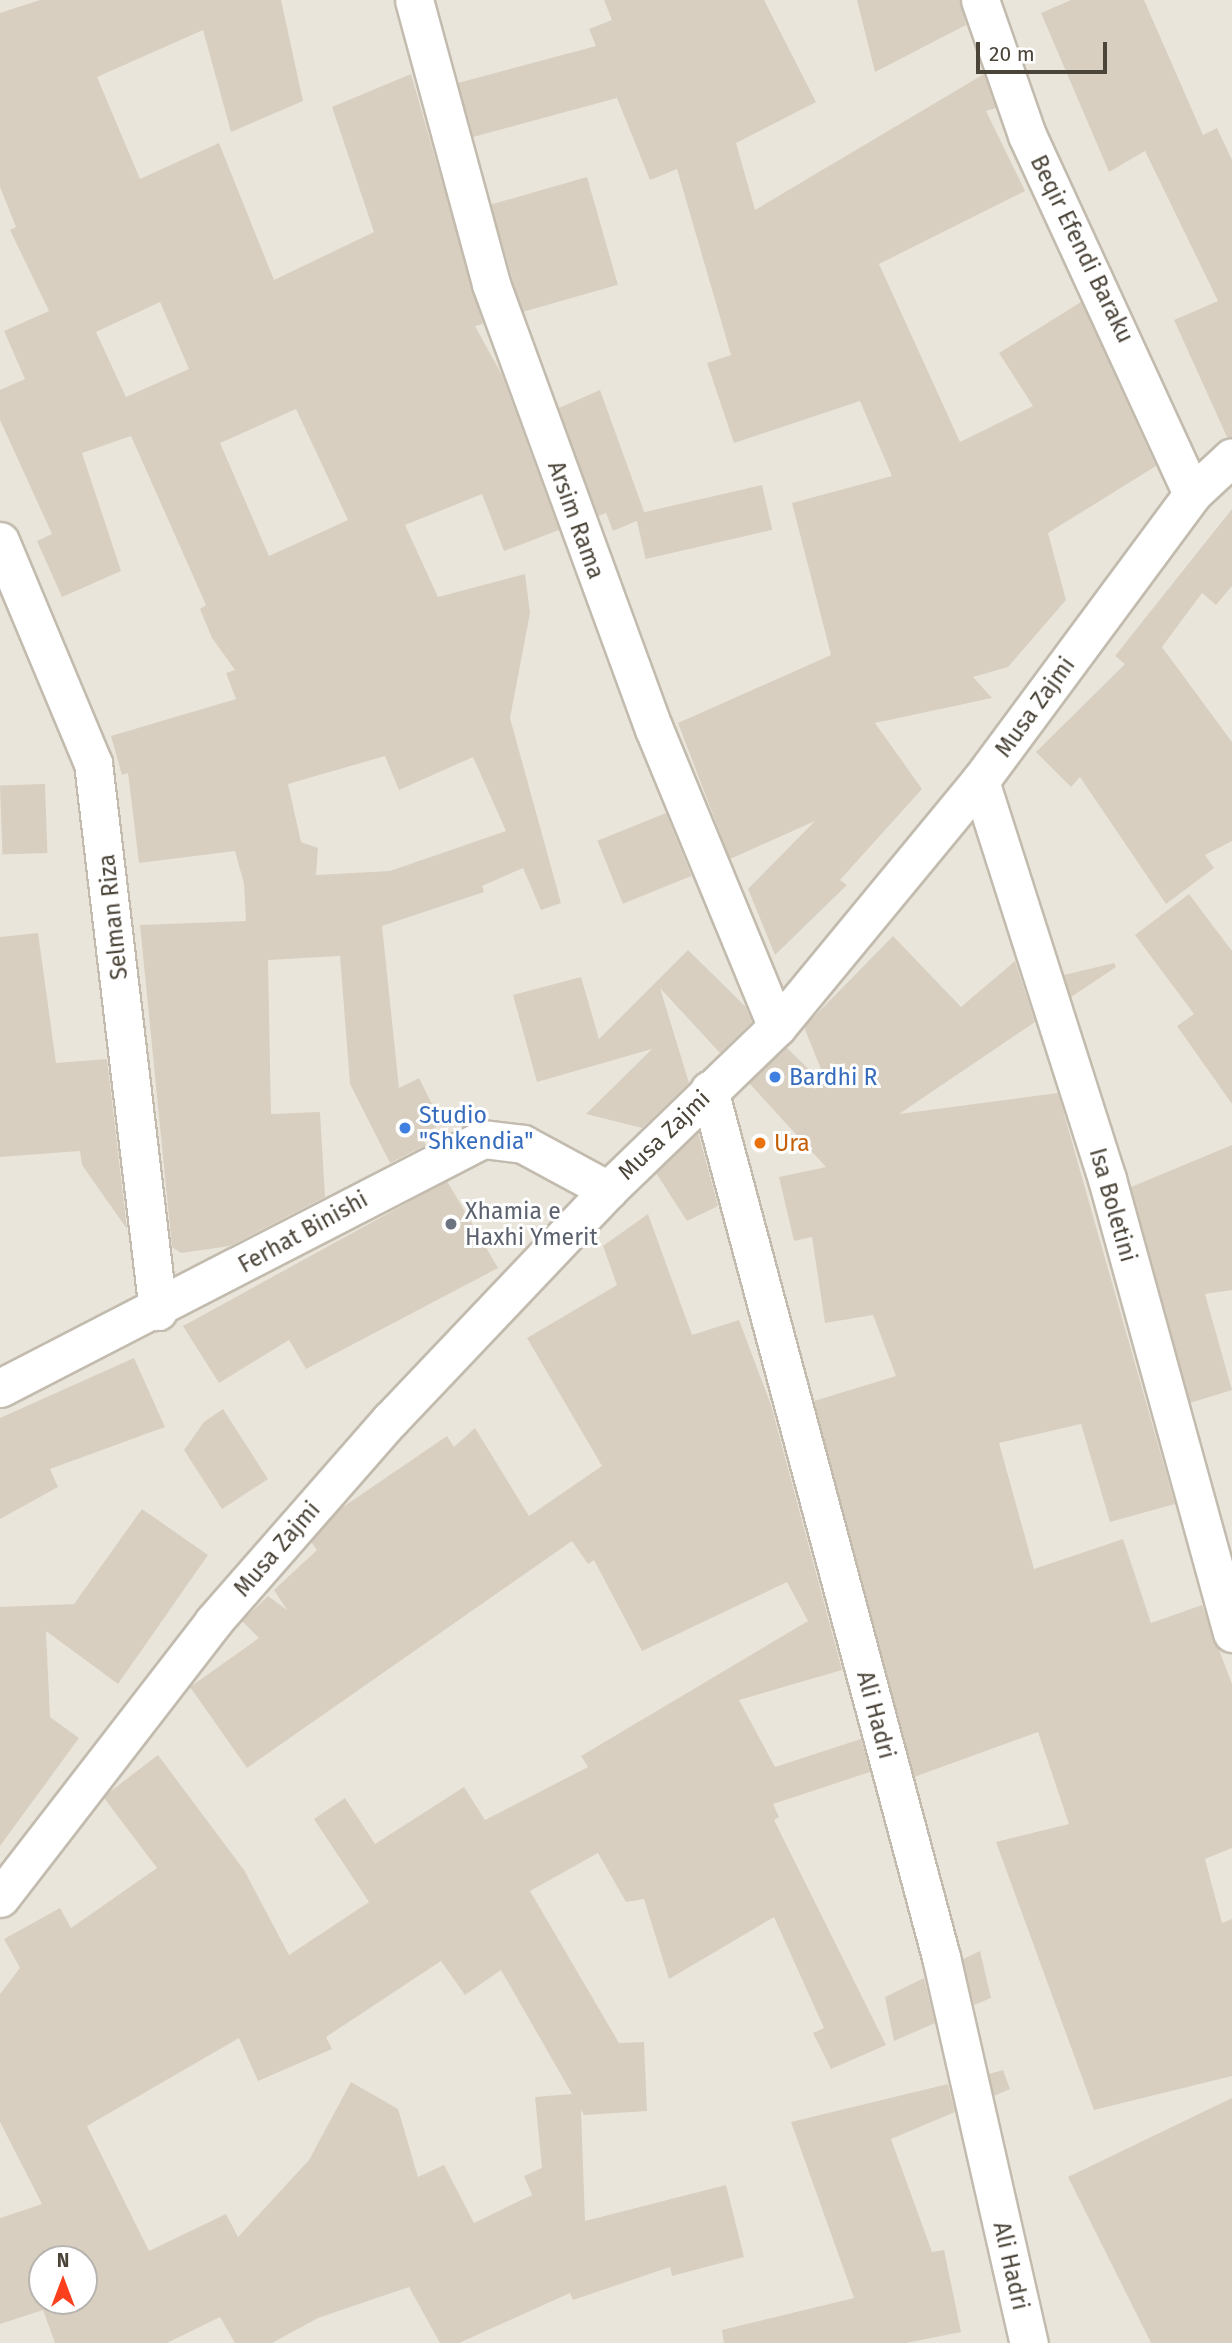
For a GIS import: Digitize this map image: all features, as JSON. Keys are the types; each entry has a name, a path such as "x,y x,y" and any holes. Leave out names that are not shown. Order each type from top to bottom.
{"street":[{"name":"Arsim Rama","path":"414,0 514,349 654,729 777,1027"},
{"name":"Beqir Efendi Baraku","path":"980,0 1027,135 1192,494"},
{"name":"Musa Zajmi","path":"0,1898 213,1622 390,1419 608,1190 777,1027 980,781 1192,494 1232,457"},
{"name":"Selman Riza","path":"0,541 93,763 158,1311"},
{"name":"Isa Boletini","path":"980,781 1107,1179 1232,1633"},
{"name":"Ali Hadri","path":"709,1090 941,1957 1029,2343"},
{"name":"Ferhat Binishi","path":"0,1388 158,1311 483,1139 523,1144 608,1190"}],"shaded area":[{"path":"0,0 1232,0 1232,2343 0,2343"}],"building":[{"path":"40,0 281,0 303,101 231,132 203,30 97,77 140,179 219,143 274,280 374,232 332,107 411,74 483,324 475,326 502,375 559,530 504,551 482,494 405,525 438,597 525,574 530,613 510,718 561,903 541,910 523,868 482,886 484,892 382,926 399,1088 419,1078 442,1124 420,1135 426,1145 390,1163 350,1084 340,956 268,960 271,1114 320,1112 325,1197 230,1246 181,1253 172,1247 140,925 246,921 244,884 235,851 139,863 128,773 122,775 111,736 236,699 226,673 235,670 212,638 200,609 206,605 131,436 82,453 121,571 62,597 37,541 52,534 0,420 0,390 25,379 4,331 49,311 10,230 16,227 0,187 0,13","holes":["160,302 189,369 126,397 96,332","296,409 348,520 269,556 220,443","385,756 399,790 473,757 506,831 390,871 316,875 318,848 301,842 288,784"]},
{"path":"604,0 764,0 816,102 736,143 755,210 984,74 996,108 986,111 1025,191 879,264 960,442 1033,406 999,353 1081,302 1156,466 1048,533 1066,600 1008,667 973,677 992,698 875,723 922,789 840,880 847,885 775,955 748,889 815,821 730,859 678,723 831,655 792,503 892,476 860,401 734,443 707,363 731,355 677,169 650,180 617,98 473,137 458,83 596,46 589,29 612,20"},
{"path":"857,0 960,0 966,25 875,72"},
{"path":"1071,0 1144,0 1203,135 1217,128 1232,160 1232,437 1227,437 1174,320 1218,301 1145,151 1109,172 1041,13"},
{"path":"587,177 618,285 522,312 491,205"},
{"path":"600,390 646,517 613,531 606,513 598,516 559,408"},
{"path":"762,485 772,530 646,559 635,514"},
{"path":"1232,509 1232,586 1216,605 1202,593 1162,647 1232,742 1232,841 1205,855 1214,868 1166,904 1080,777 1071,787 1036,752 1125,664 1115,656"},
{"path":"45,784 47,853 2,855 0,786"},
{"path":"666,813 691,876 623,904 597,841"},
{"path":"1189,894 1232,951 1232,1104 1177,1026 1194,1014 1135,935"},
{"path":"38,933 56,1063 107,1059 127,1229 82,1165 80,1151 0,1157 0,937"},
{"path":"893,936 961,1007 1015,961 1035,1022 899,1114 1058,1093 1175,1504 1110,1522 1081,1424 999,1443 1034,1569 1123,1539 1151,1623 1202,1605 1232,1684 1232,1848 1205,1859 1222,1923 1232,1919 1232,2076 1094,2110 996,1842 1069,1824 1038,1732 914,1777 814,1401 896,1376 873,1315 825,1323 812,1237 794,1241 779,1177 826,1167 749,1083 786,1047 829,1089 804,1027"},
{"path":"688,950 746,1007 752,1022 720,1053 660,988 689,1083 642,1128 586,1114 652,1049 537,1082 513,995 581,977 599,1039"},
{"path":"1114,963 1116,967 1071,997 1064,975"},
{"path":"698,1132 718,1206 687,1221 656,1173"},
{"path":"1232,1145 1232,1290 1205,1294 1232,1390 1190,1403 1131,1187"},
{"path":"447,1181 498,1268 306,1369 289,1340 219,1383 183,1326"},
{"path":"648,1214 692,1335 739,1320 771,1405 842,1670 739,1700 775,1767 861,1739 870,1772 773,1804 779,1817 774,1820 886,2045 831,2069 813,2033 824,2028 774,1917 669,1979 644,1899 626,1902 598,1853 530,1891 619,2043 644,2042 647,2111 584,2115 581,2110 585,2221 726,2185 744,2257 672,2276 670,2267 573,2300 570,2293 459,2343 440,2343 409,2287 318,2318 272,2343 235,2343 220,2317 167,2343 55,2343 45,2315 98,2315 98,2245 28,2245 28,2315 0,2324 0,2218 42,2204 0,2122 0,1994 20,1968 4,1939 60,1908 71,1928 157,1868 104,1798 107,1794 158,1755 244,1870 289,1955 369,1902 314,1819 345,1798 375,1844 464,1787 485,1820 588,1767 581,1756 808,1621 787,1582 642,1651 594,1560 588,1564 572,1541 247,1768 190,1687 259,1638 242,1621 268,1596 287,1610 274,1590 317,1550 311,1542 340,1509 447,1436 454,1447 475,1428 529,1516 602,1466 527,1338 617,1285 603,1246","holes":["441,1961 465,1995 501,1970 572,2094 535,2097 542,2168 524,2176 532,2195 474,2223 444,2165 418,2177 398,2109 351,2082 309,2160 238,2237 226,2214 149,2251 87,2126 239,2038 258,2081 332,2049 326,2037"]},
{"path":"134,1358 165,1427 50,1469 58,1487 0,1519 0,1418"},
{"path":"223,1409 268,1479 222,1509 184,1450 204,1422"},
{"path":"142,1509 208,1555 118,1684 46,1631 50,1717 79,1738 0,1846 0,1607 74,1604"},
{"path":"980,1951 991,1998 974,2005 963,1959"},
{"path":"924,1978 935,2023 894,2041 885,1997"},
{"path":"1003,2070 1010,2089 994,2096 989,2074"},
{"path":"948,2084 955,2112 891,2139 932,2252 944,2250 961,2332 906,2343 724,2343 722,2330 854,2298 791,2122"},
{"path":"1232,2098 1232,2343 1151,2343 1068,2177"}],"place":[{"name":"Bardhi R","path":"775,1077"},
{"name":"Studio \"Shkendia\"","path":"405,1128"},
{"name":"Ura","path":"760,1143"},
{"name":"Xhamia e Haxhi Ymerit","path":"451,1224"}]}
